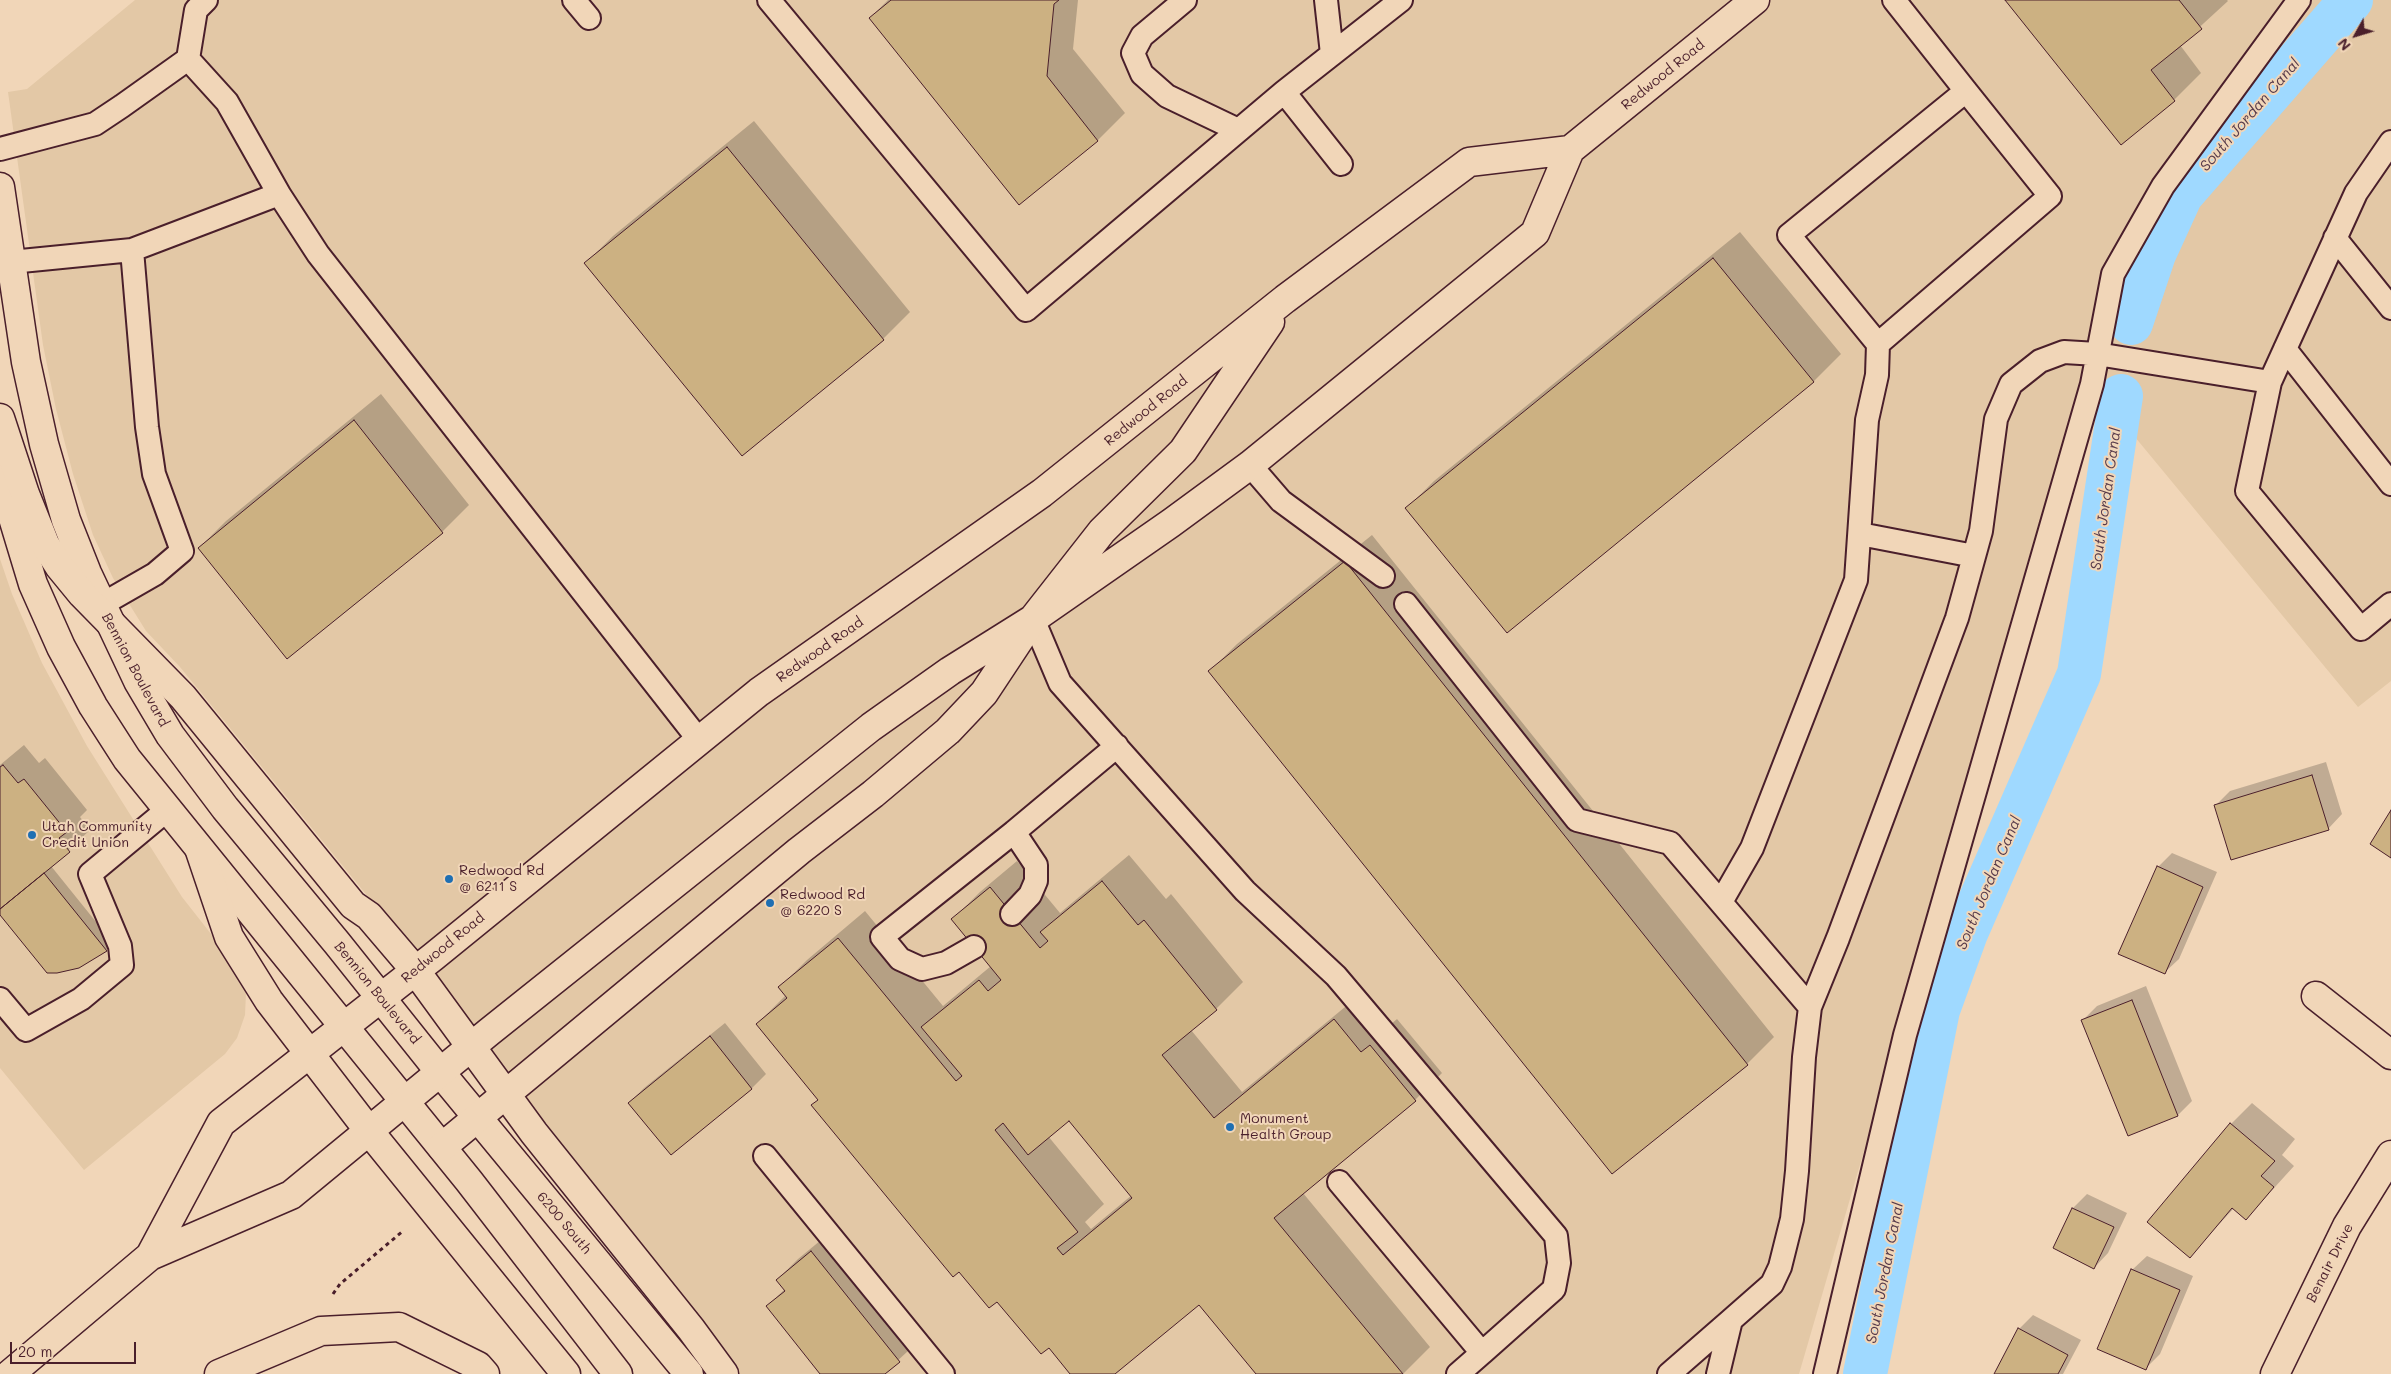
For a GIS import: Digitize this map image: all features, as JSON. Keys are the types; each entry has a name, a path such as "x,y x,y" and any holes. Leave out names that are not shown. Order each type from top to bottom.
{"main road":[{"name":"Redwood Road","path":"10,1374 150,1256 292,1195 472,1046 871,726 950,671 1033,620 1250,465 1535,233 1570,150 1756,0"},
{"name":"Redwood Road","path":"150,1256 221,1123 309,1055 759,692 1042,493 1286,299 1469,162 1570,150"},
{"name":"Bennion Boulevard","path":"0,187 26,362 44,444 66,520 138,681 170,735 225,808 381,997 440,1072"},
{"path":"442,1147 799,851 873,794 948,731 984,693 1033,620 1102,531 1183,451 1286,299"},
{"path":"0,418 25,494 45,544 82,594 107,615 183,697 353,905 369,916 415,970 505,1094 724,1374"},
{"path":"0,475 33,584 61,648 92,706 127,759 442,1147 618,1374"},
{"path":"200,851 229,937 269,1001 369,1131 566,1374"},
{"path":"2316,996 2391,1055"},
{"name":"6200 South","path":"440,1072 689,1374"},
{"name":"Benair Drive","path":"2275,1374 2347,1226 2391,1155"},
{"path":"220,1374 321,1331 399,1327 478,1366 485,1374"}],"lane":[{"path":"0,149 95,124 188,59 196,10 206,0"},
{"path":"574,0 589,18"},
{"path":"769,0 1026,310 1238,130 1401,0"},
{"path":"1185,0 1142,36 1133,53 1142,74 1167,96 1238,130"},
{"path":"1326,0 1332,54"},
{"path":"1878,344 2050,196 1894,0"},
{"path":"1825,1374 1906,1035 2092,384 2113,274 2163,186 2299,0"},
{"path":"188,59 227,102 279,194 318,254 699,740"},
{"path":"1721,902 1752,848 1856,580 1867,420 1877,375 1878,344 1789,235 1966,91"},
{"path":"1284,92 1341,164"},
{"path":"2391,142 2356,194 2270,382 2247,492 2361,629 2391,604"},
{"path":"11,262 132,250 279,194"},
{"path":"2335,238 2391,308"},
{"path":"107,615 182,552 154,474 147,427 132,250"},
{"path":"2285,349 2391,484"},
{"path":"1669,1374 1772,1284 1780,1267 1788,1235 1798,1170 1804,1058 1810,1008 1838,938 1957,618 1981,531 1996,419 2011,384 2040,361 2064,352 2097,354 2270,382"},
{"path":"1250,465 1281,501 1383,576"},
{"path":"1860,534 1974,556"},
{"path":"1406,604 1577,820 1670,843 1810,1008"},
{"path":"1033,620 1060,683 1245,891 1336,976 1556,1236 1559,1263 1554,1288 1458,1374"},
{"path":"974,947 946,963 922,970 900,959 882,937 1118,746"},
{"path":"0,999 26,1030 81,999 122,965 120,946 90,874 167,810"},
{"path":"1012,914 1030,895 1036,880 1036,865 1014,832"},
{"path":"765,1156 943,1374"},
{"path":"1338,1182 1482,1353"},
{"path":"1718,1374 1731,1320"}],"path":[{"path":"333,1294 340,1284 410,1225"}],"shaded area":[{"path":"135,0 2391,0 2391,681 2358,707 2092,385 1967,815 1866,1144 1799,1374 738,1374 708,1331 569,1159 410,948 180,667 146,631 113,578 93,535 73,474 56,409 43,345 8,92 27,89"},
{"path":"0,559 12,594 42,663 87,746 182,897 226,953 242,979 246,993 245,1015 237,1038 225,1054 84,1170 0,1068"}],"building":[{"path":"891,0 1059,0 1054,4 1047,76 1098,141 1019,205 869,18"},
{"path":"2005,0 2179,0 2202,29 2151,70 2175,101 2121,145"},
{"path":"727,147 884,340 742,456 584,263"},
{"path":"1713,258 1814,382 1507,633 1405,508"},
{"path":"354,420 443,533 287,659 198,548"},
{"path":"1345,561 1748,1065 1612,1174 1208,671"},
{"name":"Utah Community Credit Union","path":"3,765 18,783 24,779 67,832 59,838 70,852 0,909 0,767"},
{"path":"2312,775 2329,830 2231,860 2214,805"},
{"path":"2391,810 2391,858 2370,844"},
{"path":"2157,866 2203,887 2165,974 2118,954"},
{"path":"44,873 107,951 79,968 57,973 47,973 0,915 0,909"},
{"name":"Monument Health Group","path":"1102,881 1138,925 1144,920 1217,1010 1162,1055 1214,1118 1334,1019 1361,1052 1370,1045 1416,1101 1274,1218 1403,1374 1256,1374 1199,1305 1115,1374 1070,1374 1049,1348 1041,1354 997,1302 989,1308 959,1272 953,1277 811,1105 818,1100 756,1024 787,998 778,987 838,938 956,1081 962,1076 921,1027 979,980 988,991 1001,980 951,919 990,887 1040,948 1048,941 1040,932","holes":["1069,1121 1132,1198 1063,1255 1057,1248 1078,1232 995,1130 1003,1123 1028,1155"]},
{"path":"2132,1000 2178,1116 2128,1136 2081,1020"},
{"path":"710,1036 752,1089 671,1155 628,1103"},
{"path":"2230,1123 2275,1161 2261,1176 2274,1187 2246,1220 2232,1208 2190,1258 2147,1222"},
{"path":"2072,1208 2114,1227 2094,1269 2053,1248"},
{"path":"811,1251 900,1362 885,1374 820,1374 766,1306 785,1291 776,1280"},
{"path":"2131,1269 2180,1290 2146,1370 2097,1349"},
{"path":"2018,1328 2068,1355 2058,1374 1994,1374"}],"waterway":[{"name":"South Jordan Canal","path":"2131,323 2154,254 2181,195 2351,0"},
{"name":"South Jordan Canal","path":"1865,1374 1938,1010 1966,933 2079,674 2121,396"}],"place":[{"name":"Utah Community Credit Union","path":"32,835"},
{"name":"Redwood Rd @ 6211 S","path":"449,879"},
{"name":"Redwood Rd @ 6220 S","path":"770,903"},
{"name":"Monument Health Group","path":"1230,1127"}]}
